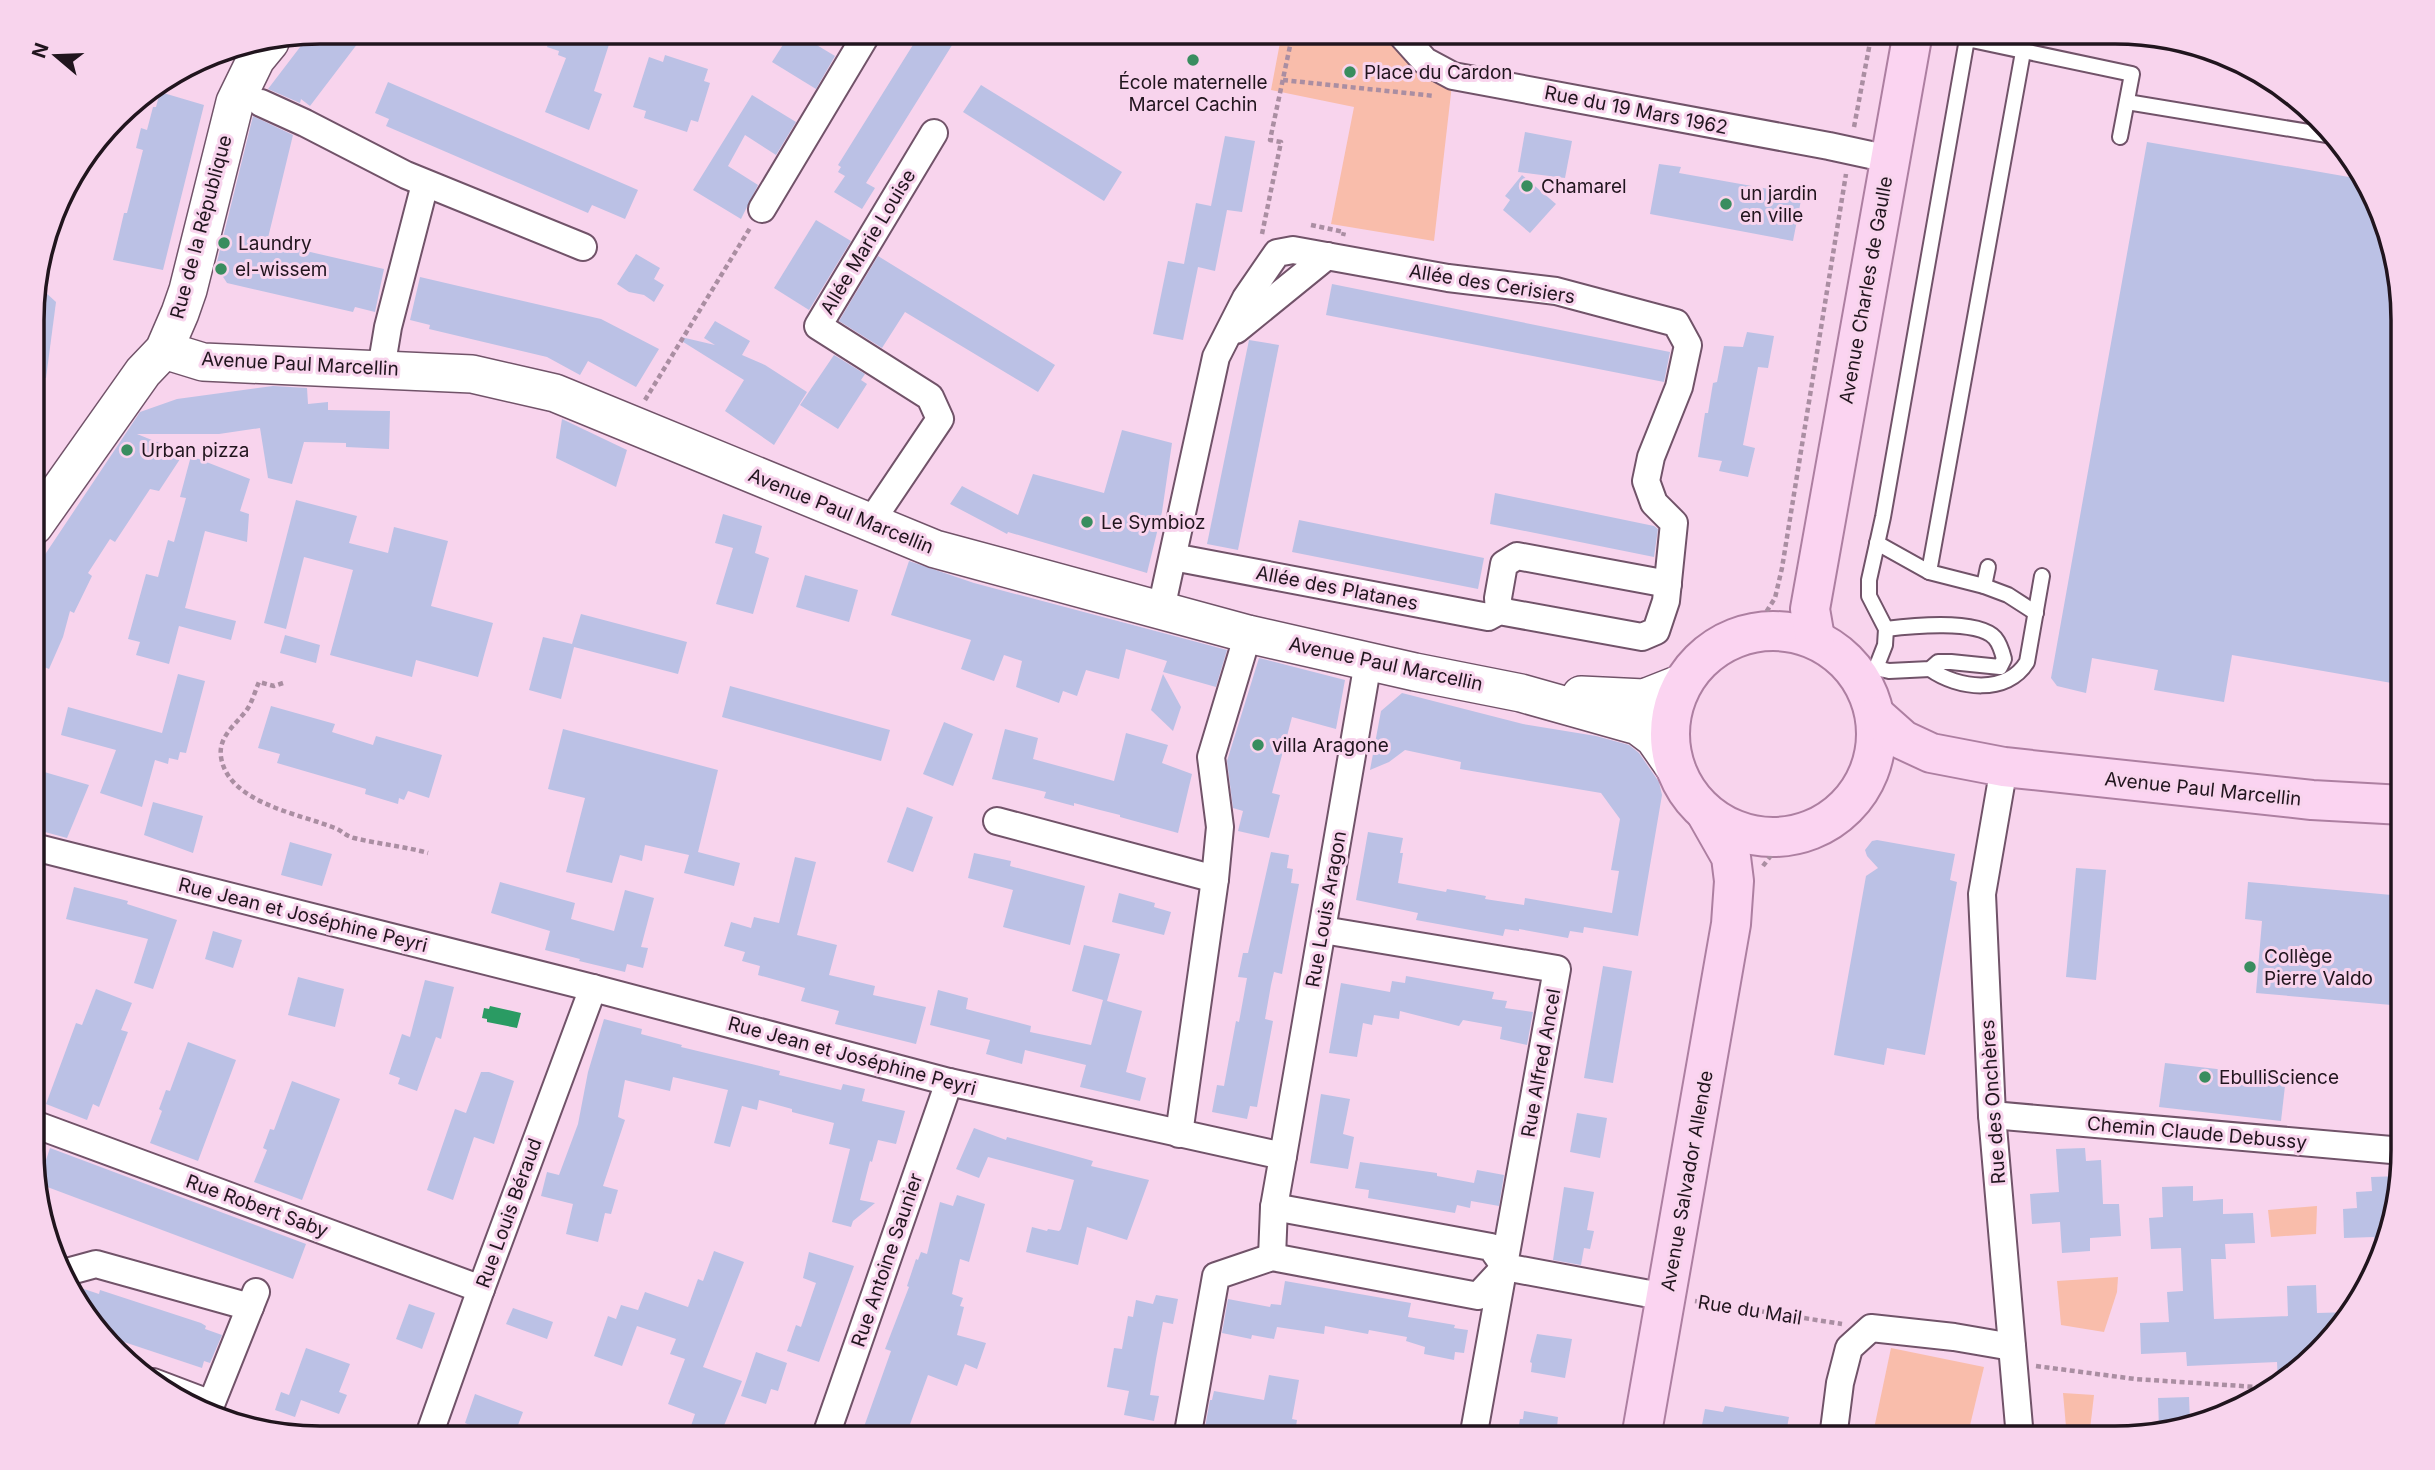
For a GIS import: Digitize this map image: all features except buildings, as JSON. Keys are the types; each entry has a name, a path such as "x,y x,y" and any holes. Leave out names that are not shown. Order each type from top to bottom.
{"main road":[{"name":"Avenue Charles de Gaulle","path":"1815,638 1810,609 1911,44"},
{"name":"Avenue Charles de Gaulle","path":"1764,633 1793,606 1821,548"},
{"path":"1764,633 1815,638 1869,673 1870,696 1876,716 1876,749 1866,781 1846,808 1818,827 1786,837 1757,836 1730,828 1706,813 1689,794 1677,771 1671,749 1670,726 1682,683 1704,656 1726,640 1764,633"},
{"name":"Avenue Paul Marcellin","path":"1876,716 1903,740 1931,753 2004,768"},
{"name":"Avenue Paul Marcellin","path":"1846,808 1899,772 1931,766 2004,768 2312,800 2391,804"},
{"name":"Avenue Salvador Allende","path":"1643,1426 1731,924 1734,881 1731,857 1706,813"},
{"name":"Avenue Salvador Allende","path":"1731,924 1745,884 1758,863 1786,837"}],"street":[{"path":"762,209 861,44"},
{"name":"Rue du 19 Mars 1962","path":"1410,44 1425,61 1453,76 1889,159"},
{"name":"Rue de la République","path":"44,503 143,372 164,350 188,290 235,102 263,50"},
{"path":"261,103 305,122 425,184 583,247"},
{"name":"Allée Marie Louise","path":"870,523 940,419 930,397 818,326 934,133"},
{"path":"381,369 388,327 425,184"},
{"name":"Allée des Cerisiers","path":"1161,609 1216,357 1246,298 1277,253 1293,245 1327,256 1448,278 1556,291 1676,323 1688,345 1679,387 1651,457 1646,481 1654,503 1674,523 1669,576"},
{"path":"1226,337 1327,256"},
{"name":"Avenue Paul Marcellin","path":"164,350 203,362 472,374 555,393 935,549 1248,634 1521,693 1638,726 1654,738 1677,771"},
{"path":"1499,611 1498,598 1504,564 1517,556 1669,576"},
{"name":"Allée des Platanes","path":"1173,557 1488,617 1499,611 1642,637 1656,631 1666,601 1669,576"},
{"path":"1248,634 1210,757 1220,827 1179,1134 1283,1156 1274,1207 1272,1257"},
{"name":"Rue Louis Aragon","path":"1283,1156 1368,662"},
{"name":"Avenue Paul Marcellin","path":"1521,693 1644,698 1682,683"},
{"name":"Rue des Onchères","path":"2004,768 1982,894 1992,1115 2019,1426"},
{"path":"997,821 1215,879"},
{"name":"Rue Jean et Joséphine Peyri","path":"44,849 949,1082 1179,1134"},
{"name":"Rue Alfred Ancel","path":"1323,930 1557,969 1505,1267"},
{"name":"Rue Louis Béraud","path":"432,1426 593,988"},
{"name":"Rue Antoine Saunier","path":"829,1426 949,1082"},
{"name":"Chemin Claude Debussy","path":"1992,1115 2391,1150"},
{"name":"Rue Robert Saby","path":"44,1128 481,1289"},
{"path":"1274,1207 1491,1247 1505,1267 1666,1297"},
{"path":"1188,1426 1216,1276 1272,1257 1478,1296 1505,1267"},
{"path":"71,1271 96,1264 253,1299 212,1404"},
{"path":"1475,1426 1505,1267"},
{"path":"1835,1426 1840,1383 1849,1348 1871,1328 1954,1337 2012,1347"}],"lane":[{"path":"1869,673 1885,645 1886,629 1869,596 1869,580 1966,44"},
{"path":"1989,44 2132,74 2120,137"},
{"path":"1929,572 2023,52"},
{"path":"2127,102 2319,134"},
{"path":"1877,543 1929,572 2008,595 2036,613"},
{"path":"1984,586 1988,567"},
{"path":"1930,669 1957,683 2001,684 2020,674 2026,662 2042,576"},
{"path":"1886,629 1937,625 1976,629 1994,636 2004,659 1994,684"},
{"path":"1869,673 1930,669 1938,662 2000,667"}],"path":[{"path":"1267,215 1281,142 1270,140 1290,44"},
{"path":"1764,633 1782,568 1849,152 1870,44"},
{"path":"1283,80 1442,96 1446,72"},
{"path":"630,425 762,209"},
{"path":"283,683 274,686 259,682 247,710 228,730 220,755 227,773 245,792 277,810 338,829 350,837 428,853"},
{"name":"Rue du Mail","path":"1666,1297 1871,1328"},
{"path":"2012,1347 2030,1365 2135,1379 2256,1387"}],"shaded area":[{"path":"1280,44 1414,44 1453,76 1434,241 1331,224 1354,107 1271,90"},
{"path":"490,1006 521,1013 517,1028 487,1022 487,1019 482,1018 484,1008 489,1009"},
{"path":"2317,1206 2316,1234 2271,1237 2268,1210"},
{"path":"2118,1277 2117,1292 2104,1332 2061,1325 2057,1281"},
{"path":"1891,1348 1984,1367 1970,1426 1875,1426"},
{"path":"2063,1393 2094,1395 2090,1426 2066,1426"}],"place":[{"name":"École maternelle Marcel Cachin","path":"1193,60"},
{"name":"Place du Cardon","path":"1350,72"},
{"name":"Chamarel","path":"1527,186"},
{"name":"un jardin en ville","path":"1726,204"},
{"name":"Laundry","path":"224,243"},
{"name":"el-wissem","path":"221,269"},
{"name":"Urban pizza","path":"127,450"},
{"name":"Le Symbioz","path":"1087,522"},
{"name":"villa Aragone","path":"1258,745"},
{"name":"Collège Pierre Valdo","path":"2250,967"},
{"name":"EbulliScience","path":"2205,1077"}]}
